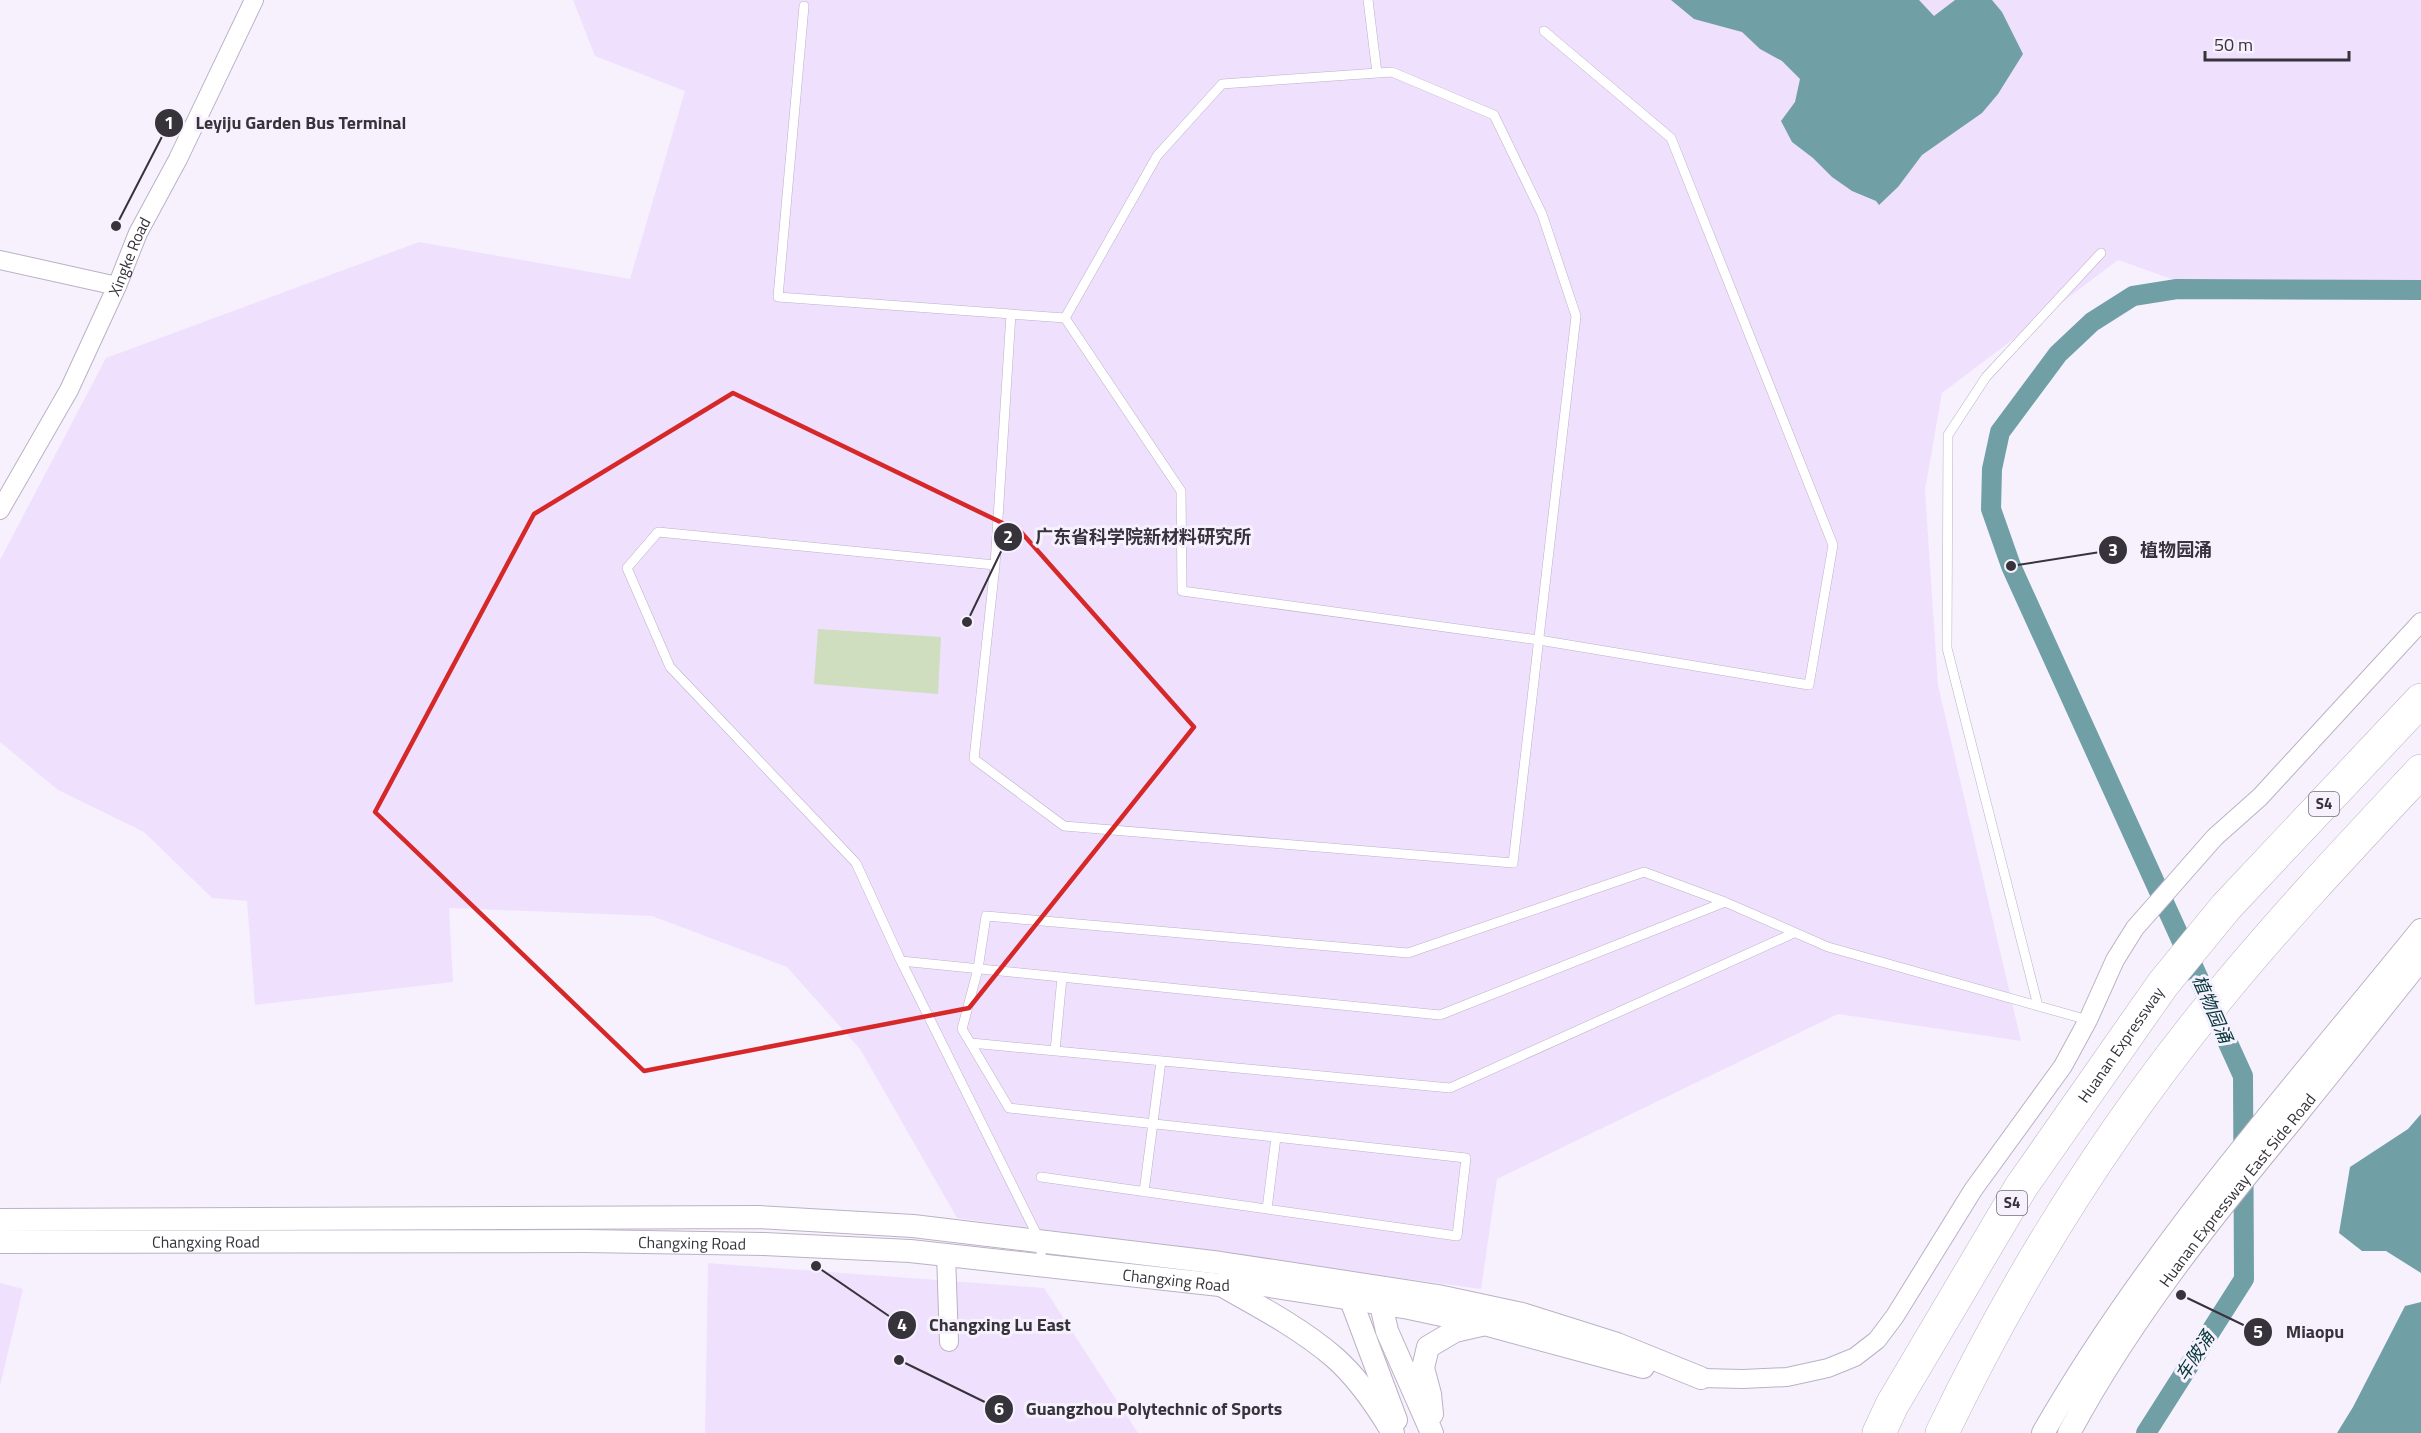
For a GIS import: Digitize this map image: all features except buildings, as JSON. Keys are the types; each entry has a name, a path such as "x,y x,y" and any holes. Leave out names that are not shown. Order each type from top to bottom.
{"highway":[{"name":"Huanan Expressway","path":"1879,1433 1892,1405 2021,1187 2163,984 2226,907 2421,700"},
{"path":"1942,1433 1980,1356 2036,1256 2112,1140 2185,1040 2246,965 2301,901 2421,771"}],"street":[{"name":"Xingke Road","path":"0,510 69,390 117,286 138,233 178,159 254,0"},
{"path":"0,260 117,286"},
{"path":"1379,1295 1636,1366 1701,1378 1787,1377 1828,1368 1855,1357 1877,1340 1973,1190 2063,1066 2088,1020 2115,960 2135,928 2215,837 2260,797 2421,622"},
{"path":"2311,1082 2421,930"},
{"name":"Huanan Expressway East Side Road","path":"2043,1433 2153,1263 2207,1191 2311,1082 2421,959"},
{"name":"Huanan Expressway East Side Road","path":"2069,1433 2097,1381 2129,1331 2311,1082"},
{"name":"Changxing Road","path":"0,1220 759,1217 913,1226 1221,1263 1351,1291"},
{"name":"Changxing Road","path":"0,1242 597,1241 764,1244 946,1254 1220,1285 1257,1284 1379,1295"},
{"path":"946,1254 949,1342"},
{"path":"1220,1285 1291,1325 1335,1358 1377,1405 1393,1433"},
{"path":"1351,1291 1400,1433"},
{"path":"1379,1295 1438,1296 1522,1314 1617,1344 1701,1378"},
{"path":"1379,1295 1387,1331 1432,1433"},
{"path":"1432,1433 1430,1394 1423,1368 1428,1347 1455,1331 1484,1324"}],"lane":[{"path":"1368,0 1377,74"},
{"path":"804,6 778,297 1065,318"},
{"path":"1065,318 1181,490 1182,591 1539,640 1809,684 1833,545 1671,138 1544,31"},
{"path":"1011,314 995,565 974,759 1064,826 1513,863 1576,316 1542,214 1494,115 1392,72 1222,84 1157,156 1065,318"},
{"path":"2038,1006 1947,648 1948,435 1986,377 2101,253"},
{"path":"995,565 658,532 627,568 670,667 856,863 901,961 1040,1241 1042,1264"},
{"path":"1041,1177 1456,1236 1466,1158 1009,1108 962,1029 978,969 987,916 1408,953 1644,872 1725,902 1828,947 2088,1020"},
{"path":"901,961 1440,1015 1725,902"},
{"path":"970,1043 1450,1088 1794,933"},
{"path":"1055,1051 1062,977"},
{"path":"1144,1192 1161,1061"},
{"path":"1267,1209 1276,1137"}],"highlighted area":[{"path":"733,393 1021,532 1194,727 969,1008 644,1071 375,812 534,514"}],"shaded area":[{"path":"573,0 2421,0 2421,282 2393,287 2197,288 2118,260 1942,393 1925,490 1938,685 2021,1041 1838,1014 1497,1179 1481,1289 957,1218 860,1049 787,967 652,916 449,908 453,982 255,1005 247,901 212,898 144,832 58,790 0,742 0,560 106,358 419,242 630,279 685,91 595,56"},
{"path":"708,1263 1044,1288 1138,1433 705,1433"},
{"path":"0,1283 23,1289 0,1386"}],"green space":[{"path":"818,629 941,637 938,694 814,684"}],"water":[{"path":"1671,0 1919,0 1934,16 1955,0 1992,0 2002,12 2023,54 1998,94 1982,113 1922,155 1898,187 1879,205 1876,201 1852,191 1832,177 1792,142 1781,121 1795,102 1800,79 1782,61 1760,49 1742,32 1694,19"},
{"path":"2421,1114 2421,1273 2386,1251 2362,1251 2339,1233 2350,1167 2408,1129"},
{"path":"2421,1302 2421,1433 2337,1433 2353,1407 2405,1306"}],"waterway":[{"name":"植物园涌","path":"2146,1433 2244,1279 2243,1076 2011,566 1991,509 1992,469 2000,432 2058,354 2092,322 2133,296 2177,289 2421,290"}],"place":[{"name":"Leyiju Garden Bus Terminal","path":"116,226"},
{"name":"植物园涌","path":"2011,566"},
{"name":"广东省科学院新材料研究所","path":"967,622"},
{"name":"Changxing Lu East","path":"816,1266"},
{"name":"Miaopu","path":"2181,1295"},
{"name":"Guangzhou Polytechnic of Sports","path":"899,1360"}],"water label":[{"name":"车陂涌","path":"2195,1356"}]}
